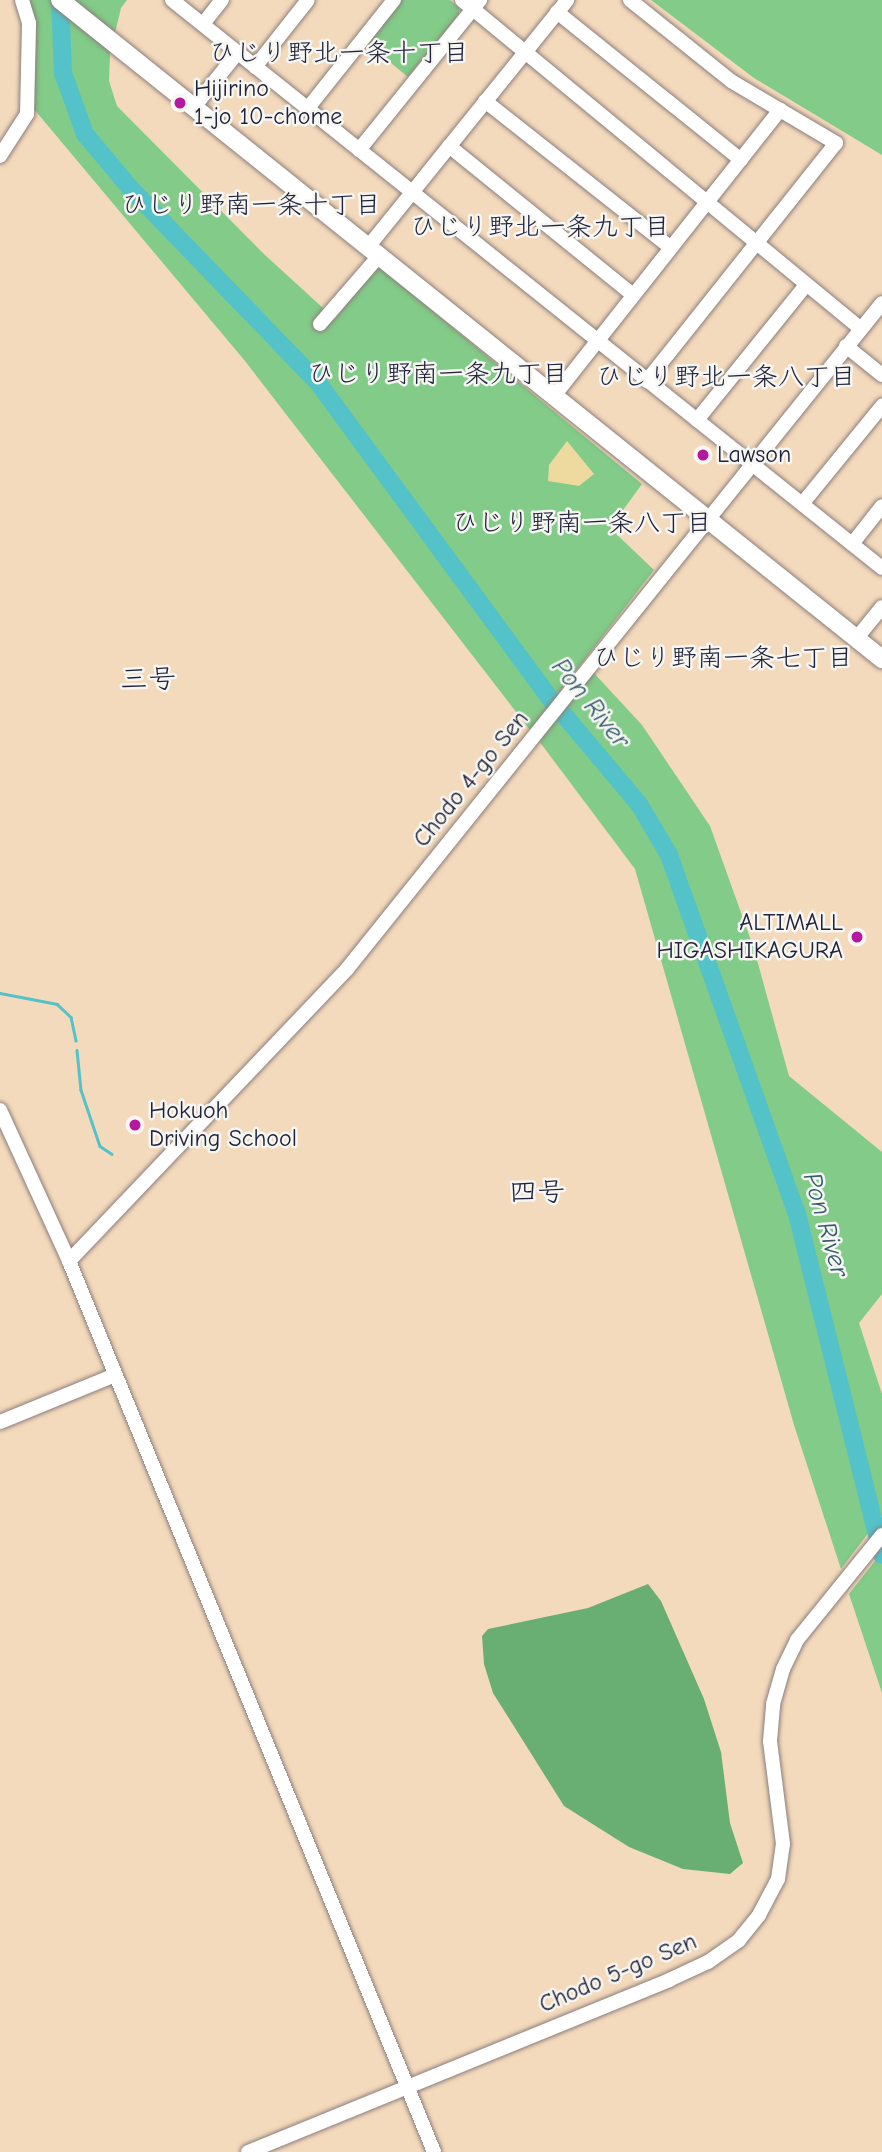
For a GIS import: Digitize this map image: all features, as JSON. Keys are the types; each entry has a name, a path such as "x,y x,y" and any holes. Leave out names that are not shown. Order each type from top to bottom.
{"main road":[{"path":"60,0 882,659"}],"street":[{"path":"0,156 27,114 29,23 22,0"},
{"path":"172,0 882,568"},
{"path":"203,24 222,0"},
{"path":"255,66 308,0"},
{"path":"308,108 394,0"},
{"path":"320,324 413,191 567,0"},
{"path":"630,0 731,81 836,143 647,381"},
{"path":"359,150 472,3 525,51 861,329"},
{"path":"557,12 741,160"},
{"path":"194,107 238,52"},
{"path":"485,101 670,247"},
{"path":"554,396 780,110"},
{"path":"449,146 633,295"},
{"path":"697,420 806,285"},
{"name":"Chodo 4-go Sen","path":"69,1261 347,969 882,303"},
{"path":"846,346 882,375"},
{"path":"802,504 882,406"},
{"path":"852,544 882,506"},
{"path":"856,639 882,607"},
{"path":"0,1110 69,1261 434,2152"},
{"path":"0,1422 115,1375"},
{"name":"Chodo 5-go Sen","path":"248,2152 406,2085 679,1976 708,1962 739,1940 759,1915 778,1879 783,1844 770,1741 773,1704 783,1669 797,1640 882,1535"}],"green space":[{"path":"25,0 127,0 121,8 110,54 109,81 117,106 265,255 335,319 377,265 642,484 610,528 654,570 530,730 245,361 23,96"},
{"path":"401,0 450,0 459,8 459,14 408,77 368,44"},
{"path":"651,0 882,0 882,155 754,78"},
{"path":"593,672 642,725 710,826 754,949 789,1076 882,1152 882,1294 859,1323 882,1394 882,1515 841,1569 794,1425 635,869 539,741"},
{"path":"882,1552 882,1693 849,1594"},
{"path":"648,1584 661,1601 704,1699 721,1752 730,1823 743,1863 730,1874 683,1869 629,1847 564,1806 493,1693 484,1664 482,1636 488,1629 588,1608"}],"sand":[{"path":"567,441 594,474 579,486 548,481 549,465"}],"waterway":[{"name":"Pon River","path":"60,0 63,73 85,134 131,189 319,384 548,696 639,804 669,855 797,1214 882,1555"},
{"path":"0,993 57,1004 71,1017 76,1040"},
{"path":"77,1050 81,1090 100,1146 112,1154"}],"place":[{"name":"Hijirino 1-jo 10-chome","path":"180,103"},
{"name":"Lawson","path":"703,455"},
{"name":"ALTIMALL HIGASHIKAGURA","path":"857,937"},
{"name":"Hokuoh Driving School","path":"135,1125"}],"district":[{"name":"ひじり野北一条十丁目","path":"339,54"},
{"name":"ひじり野南一条十丁目","path":"251,206"},
{"name":"ひじり野北一条九丁目","path":"540,228"},
{"name":"ひじり野南一条九丁目","path":"438,375"},
{"name":"ひじり野北一条八丁目","path":"726,378"},
{"name":"ひじり野南一条八丁目","path":"582,524"},
{"name":"ひじり野南一条七丁目","path":"723,659"},
{"name":"三号","path":"148,679"},
{"name":"四号","path":"537,1192"}]}
